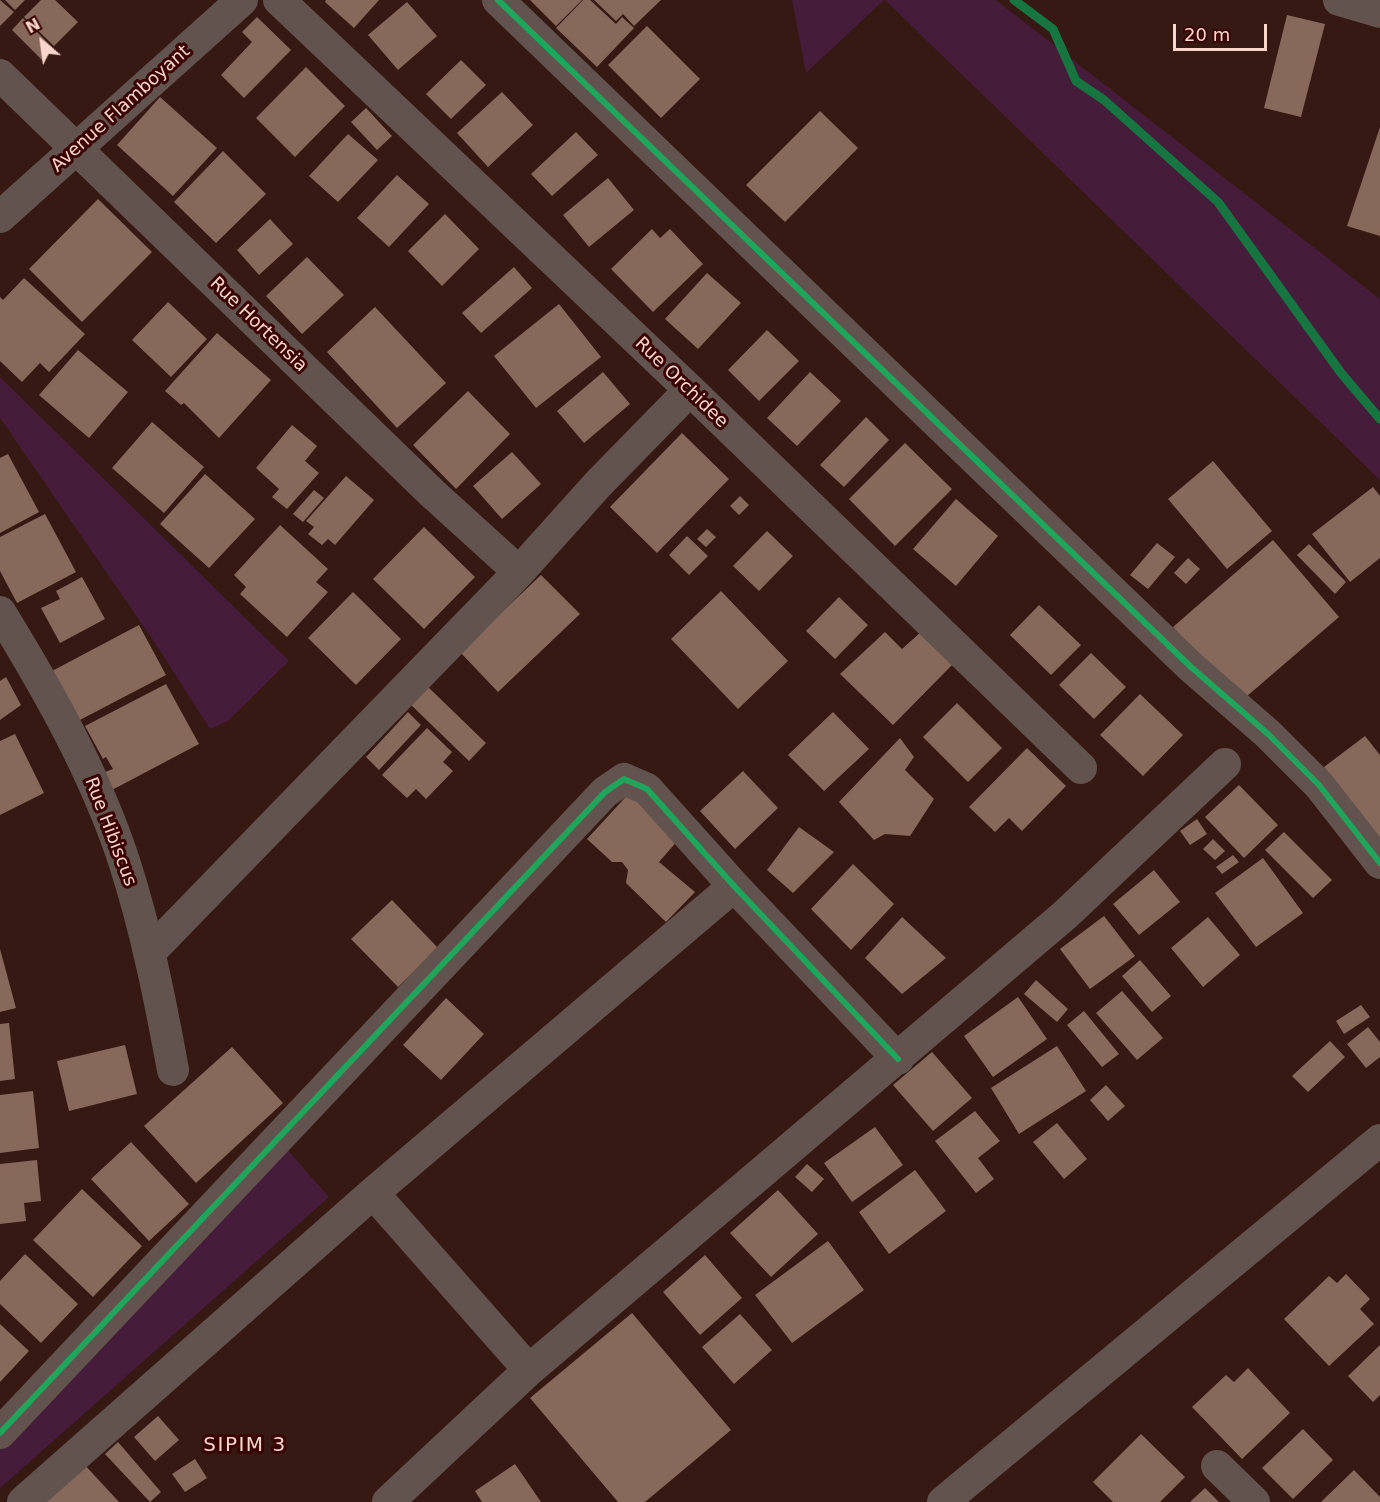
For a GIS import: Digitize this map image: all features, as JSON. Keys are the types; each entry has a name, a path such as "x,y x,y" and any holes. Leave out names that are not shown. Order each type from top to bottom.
{"street":[{"name":"Avenue Flamboyant","path":"0,217 242,0"},
{"name":"Rue Orchidee","path":"279,0 690,390 1081,768"},
{"path":"498,0 1183,658 1268,734 1319,785 1380,863"},
{"path":"1340,0 1380,12"},
{"name":"Rue Hortensia","path":"0,75 432,493 519,572"},
{"path":"150,952 519,572 600,483 690,390"},
{"name":"Rue Hibiscus","path":"0,612 63,720 100,801 123,860 150,952 174,1070"},
{"path":"388,1502 529,1370 1065,915 1225,764"},
{"path":"0,1433 604,792 624,779 647,789 734,886 898,1059"},
{"path":"23,1502 374,1193 734,886"},
{"path":"943,1502 1380,1140"},
{"path":"374,1193 529,1370"},
{"path":"1217,1466 1254,1502"}],"shaded area":[{"path":"792,0 884,0 806,73"},
{"path":"885,0 996,0 1380,299 1380,480"},
{"path":"0,377 289,661 228,721 210,729 153,640 0,418"},
{"path":"286,1148 329,1197 0,1488 0,1449"}],"building":[{"path":"0,0 14,12 0,26"},
{"path":"5,0 25,0 15,10"},
{"path":"41,0 55,0 78,22 54,46 24,17"},
{"path":"326,0 379,0 354,28 325,2"},
{"path":"530,0 582,0 556,26"},
{"path":"583,0 590,0 616,24 622,17 634,28 597,67 556,28"},
{"path":"594,0 661,0 634,26 623,14 616,21"},
{"path":"407,2 437,36 398,70 368,35"},
{"path":"1287,15 1325,24 1301,117 1264,108"},
{"path":"257,17 291,50 244,98 221,75 252,42 242,32"},
{"path":"23,18 54,49 43,61 12,30"},
{"path":"647,26 700,79 661,118 608,65"},
{"path":"461,60 486,85 451,119 426,94"},
{"path":"306,67 345,106 295,157 256,118"},
{"path":"502,92 533,125 488,167 457,133"},
{"path":"160,97 217,148 173,196 117,145"},
{"path":"366,108 392,136 377,150 351,122"},
{"path":"820,111 858,148 785,222 746,185"},
{"path":"1380,127 1380,236 1347,226"},
{"path":"576,132 598,155 552,196 531,174"},
{"path":"348,134 378,160 338,202 309,176"},
{"path":"223,151 266,194 216,243 174,202"},
{"path":"397,175 429,204 389,247 357,218"},
{"path":"608,178 634,210 589,247 563,215"},
{"path":"98,199 152,252 82,322 29,269"},
{"path":"445,214 479,249 442,286 408,251"},
{"path":"270,219 293,244 259,275 237,250"},
{"path":"652,229 660,238 670,229 703,264 653,312 611,269"},
{"path":"307,257 344,295 302,334 266,296"},
{"path":"514,267 532,288 481,333 462,313"},
{"path":"707,273 741,303 698,349 665,319"},
{"path":"24,278 85,334 49,372 40,363 22,382 0,361 0,297 3,300"},
{"path":"168,302 207,339 171,377 132,340"},
{"path":"559,304 601,357 536,408 494,356"},
{"path":"375,307 446,383 397,428 327,352"},
{"path":"767,330 799,361 759,401 728,370"},
{"path":"217,333 271,380 219,438 184,403 181,405 165,391"},
{"path":"78,350 128,392 89,438 39,395"},
{"path":"603,372 630,404 584,443 557,411"},
{"path":"810,372 841,401 797,446 767,418"},
{"path":"468,391 510,434 456,489 413,445"},
{"path":"866,417 889,440 844,487 820,465"},
{"path":"152,422 204,467 164,513 112,468"},
{"path":"292,425 317,446 305,461 319,473 287,509 272,497 279,489 256,468"},
{"path":"682,433 729,479 657,553 610,507"},
{"path":"905,443 952,489 895,546 849,499"},
{"path":"512,452 541,484 502,519 473,486"},
{"path":"8,454 39,512 0,533 0,458"},
{"path":"1213,461 1272,531 1227,569 1168,499"},
{"path":"205,474 255,519 209,568 160,524"},
{"path":"346,476 374,500 335,545 328,539 322,545 308,534 314,527 306,521"},
{"path":"1373,487 1380,496 1380,558 1350,582 1312,534"},
{"path":"314,490 324,498 303,522 293,514"},
{"path":"740,496 749,505 739,515 730,506"},
{"path":"956,499 998,536 956,586 913,549"},
{"path":"45,514 76,572 17,603 0,571 0,537"},
{"path":"280,525 328,569 316,582 328,592 287,637 240,594 246,587 234,575"},
{"path":"424,527 475,577 424,629 373,579"},
{"path":"707,529 716,537 706,547 697,539"},
{"path":"767,531 793,556 759,591 733,566"},
{"path":"687,536 708,556 689,575 669,555"},
{"path":"1273,540 1339,617 1239,703 1173,627"},
{"path":"1157,543 1175,557 1148,589 1130,575"},
{"path":"1309,544 1346,582 1335,594 1297,555"},
{"path":"1188,558 1200,569 1186,584 1174,573"},
{"path":"541,575 580,614 498,692 460,652"},
{"path":"82,577 105,619 60,643 41,608 60,599 56,591"},
{"path":"721,591 788,661 738,709 671,639"},
{"path":"353,592 401,639 356,685 308,638"},
{"path":"839,597 868,625 835,659 806,631"},
{"path":"1039,605 1081,645 1051,675 1010,635"},
{"path":"139,625 166,675 78,721 52,671"},
{"path":"922,631 953,664 893,725 840,674 885,632 902,649"},
{"path":"1091,653 1126,687 1094,719 1059,685"},
{"path":"6,677 21,705 0,720 0,681"},
{"path":"166,684 199,744 112,790 103,773 113,769 106,757 103,759 85,726"},
{"path":"425,684 486,743 469,761 408,702"},
{"path":"1140,694 1183,735 1143,776 1100,735"},
{"path":"957,703 1002,748 968,782 923,737"},
{"path":"408,712 421,725 379,770 366,757"},
{"path":"833,712 869,749 824,791 788,755"},
{"path":"427,728 452,752 443,762 453,771 426,799 416,789 407,798 382,775"},
{"path":"15,734 44,793 0,815 0,741"},
{"path":"1365,736 1380,755 1380,840 1324,767"},
{"path":"900,738 914,757 905,770 934,799 910,836 885,834 874,840 839,802"},
{"path":"1027,748 1066,786 1022,831 1009,818 995,832 969,807"},
{"path":"743,771 778,808 735,849 700,811"},
{"path":"1239,785 1278,825 1244,858 1205,817"},
{"path":"633,789 679,839 659,862 695,892 666,922 626,883 628,870 622,862 612,862 587,839"},
{"path":"1197,819 1207,834 1190,845 1180,831"},
{"path":"799,827 834,852 793,893 767,870"},
{"path":"1284,832 1332,880 1313,898 1265,850"},
{"path":"1213,839 1225,851 1215,860 1203,849"},
{"path":"1233,855 1239,862 1222,874 1216,867"},
{"path":"1263,858 1303,913 1256,947 1215,893"},
{"path":"853,864 894,904 851,950 811,909"},
{"path":"1154,870 1180,902 1139,935 1113,904"},
{"path":"392,900 438,948 398,987 351,939"},
{"path":"1104,916 1135,956 1090,989 1060,949"},
{"path":"902,917 946,958 902,994 865,958"},
{"path":"1208,917 1240,955 1203,987 1171,948"},
{"path":"0,949 16,1008 0,1012"},
{"path":"1140,960 1171,996 1152,1012 1122,976"},
{"path":"1036,980 1068,1009 1057,1022 1024,994"},
{"path":"1122,991 1163,1038 1137,1060 1096,1013"},
{"path":"1018,997 1047,1039 993,1077 964,1036"},
{"path":"446,998 484,1034 441,1080 403,1045"},
{"path":"1361,1005 1370,1017 1344,1034 1336,1021"},
{"path":"1084,1011 1119,1054 1102,1067 1067,1025"},
{"path":"9,1023 15,1079 0,1081 0,1024"},
{"path":"1368,1027 1380,1042 1380,1057 1366,1068 1347,1044"},
{"path":"1330,1041 1345,1057 1308,1092 1292,1076"},
{"path":"125,1045 137,1094 69,1111 57,1061"},
{"path":"1057,1046 1086,1091 1019,1134 991,1088"},
{"path":"232,1047 283,1103 196,1183 144,1126"},
{"path":"932,1052 972,1098 933,1131 893,1085"},
{"path":"1106,1085 1125,1106 1108,1121 1090,1100"},
{"path":"33,1091 39,1148 0,1153 0,1095"},
{"path":"975,1111 1000,1141 978,1158 994,1179 976,1193 935,1141"},
{"path":"1057,1123 1087,1159 1064,1179 1033,1142"},
{"path":"875,1127 903,1165 852,1202 824,1163"},
{"path":"131,1142 189,1204 149,1241 91,1179"},
{"path":"37,1160 41,1201 24,1203 26,1221 0,1224 0,1164"},
{"path":"807,1164 824,1179 812,1192 795,1177"},
{"path":"915,1170 946,1211 889,1254 859,1212"},
{"path":"82,1189 142,1246 93,1297 33,1240"},
{"path":"778,1190 818,1234 771,1277 730,1233"},
{"path":"828,1241 864,1290 792,1343 755,1295"},
{"path":"25,1254 78,1304 41,1343 0,1304 0,1281"},
{"path":"705,1255 742,1298 700,1335 663,1292"},
{"path":"1346,1274 1370,1299 1360,1309 1374,1324 1329,1366 1284,1319 1329,1276 1337,1283"},
{"path":"632,1313 731,1430 645,1502 618,1502 530,1398"},
{"path":"740,1314 772,1350 734,1384 702,1347"},
{"path":"0,1324 29,1351 0,1382"},
{"path":"1380,1345 1380,1395 1373,1402 1348,1376"},
{"path":"1248,1368 1290,1413 1242,1459 1192,1407 1226,1375 1234,1382"},
{"path":"158,1416 179,1440 155,1461 134,1437"},
{"path":"1303,1429 1333,1460 1293,1499 1262,1468"},
{"path":"1141,1434 1185,1477 1160,1502 1113,1502 1093,1482"},
{"path":"118,1442 161,1492 150,1502 105,1454"},
{"path":"195,1459 207,1478 185,1492 172,1474"},
{"path":"83,1463 119,1502 40,1502"},
{"path":"515,1464 541,1502 482,1502 475,1491"},
{"path":"1354,1470 1380,1497 1380,1502 1321,1502"},
{"path":"1205,1488 1219,1502 1190,1502"}],"waterway":[{"path":"1014,0 1053,29 1076,81 1104,100 1218,202 1341,373 1380,419"}],"cycle path":[{"path":"498,0 1191,667 1268,734 1319,785 1380,863"},
{"path":"0,1433 605,792 624,779 647,789 734,886 898,1059"}],"district":[{"name":"SIPIM 3","path":"245,1446"}]}
